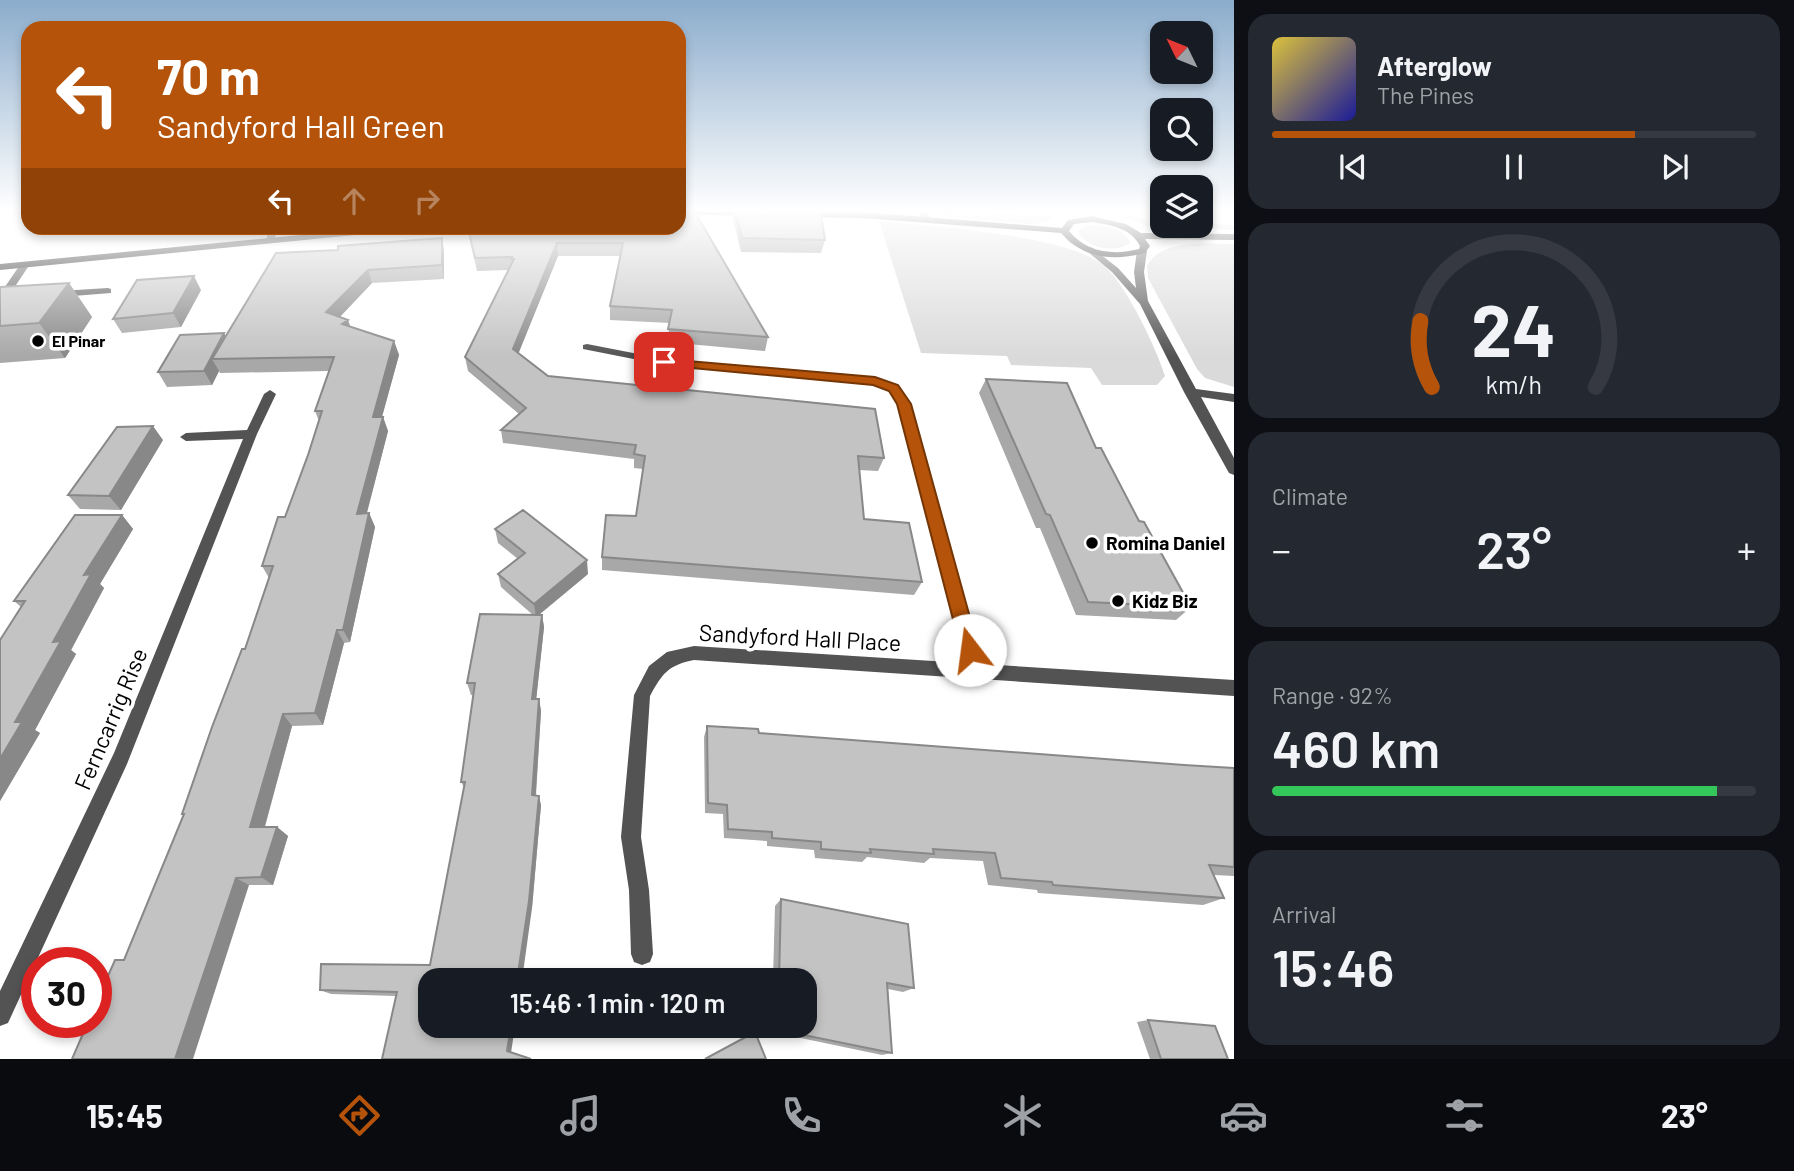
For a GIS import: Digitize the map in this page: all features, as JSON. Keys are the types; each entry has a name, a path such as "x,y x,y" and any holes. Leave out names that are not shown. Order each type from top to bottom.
{"street":[{"path":"0,267 85,258"},
{"path":"1101,258 1144,303 1234,470"},
{"path":"1141,258 1139,272 1144,303"},
{"path":"16,296 4,297 25,264"},
{"path":"43,295 108,292"},
{"path":"587,347 664,362 875,381 894,388 904,404 976,672"},
{"path":"1190,392 1234,398"},
{"name":"Ferncarrig Rise","path":"0,1016 121,758 251,434 270,394"},
{"path":"186,437 251,434"},
{"name":"Sandyford Hall Place","path":"642,954 639,890 631,837 642,695 655,671 673,657 694,653 1234,688"}],"shaded area":[{"path":"891,258 1092,258 1112,274 1130,300 1148,333 1165,376 1157,385 1102,385 1091,368 1011,365 1007,356 921,353"},
{"path":"1153,258 1234,258 1234,387 1205,378 1197,369 1148,278 1147,266"}],"building":[{"path":"273,258 442,258 442,265 368,270 326,312 348,320 342,324 394,341 373,417 383,417 357,514 369,513 343,630 337,630 315,713 283,714 250,827 277,827 261,877 236,878 175,1059 72,1059 81,1038 112,1038 112,967 115,960 124,960 184,814 212,727 242,649 245,649 273,566 262,566 278,517 285,517 308,455 322,411 315,411 334,357 212,359"},
{"path":"551,258 513,349 548,376 875,409 884,458 858,456 864,519 909,523 922,582 602,557 606,515 636,516 645,456 634,454 636,445 501,430 526,408 465,357 514,259 511,259"},
{"path":"620,258 722,258 768,337 668,329 672,310 610,306"},
{"path":"194,276 173,313 113,319 137,280"},
{"path":"69,283 39,323 0,326 0,287"},
{"path":"224,333 204,371 158,372 180,335"},
{"path":"986,379 1067,383 1096,448 1101,448 1139,521 1144,522 1191,607 1088,602"},
{"path":"153,426 109,496 68,495 117,427"},
{"path":"523,510 587,560 534,604 498,574 525,553 495,529"},
{"path":"75,515 122,515 84,575 91,574 53,642 61,641 15,722 22,722 0,759 0,640 25,601 14,601"},
{"path":"480,614 542,615 532,699 539,699 532,795 539,796 529,901 519,968 418,968 418,1038 509,1038 507,1051 531,1059 382,1059 397,992 320,990 321,964 430,965 465,782 461,782 475,683 467,683"},
{"path":"707,726 758,729 759,733 1234,768 1234,867 1209,865 1224,898 1053,885 1052,882 1001,878 995,853 933,849 934,854 870,849 871,853 821,849 821,842 772,838 772,832 728,829 727,805 708,803"},
{"path":"781,899 908,924 914,988 887,983 892,1053 817,1038 817,968 779,968"},
{"path":"1148,1020 1215,1026 1228,1059 1161,1059"},
{"path":"744,1038 757,1038 766,1059 705,1059"}],"place":[{"name":"El Pinar","path":"38,341"},
{"name":"Romina Daniel","path":"1092,543"},
{"name":"Kidz Biz","path":"1118,601"}],"route":[{"path":"664,362 875,381 894,388 904,404 970,650"}]}
